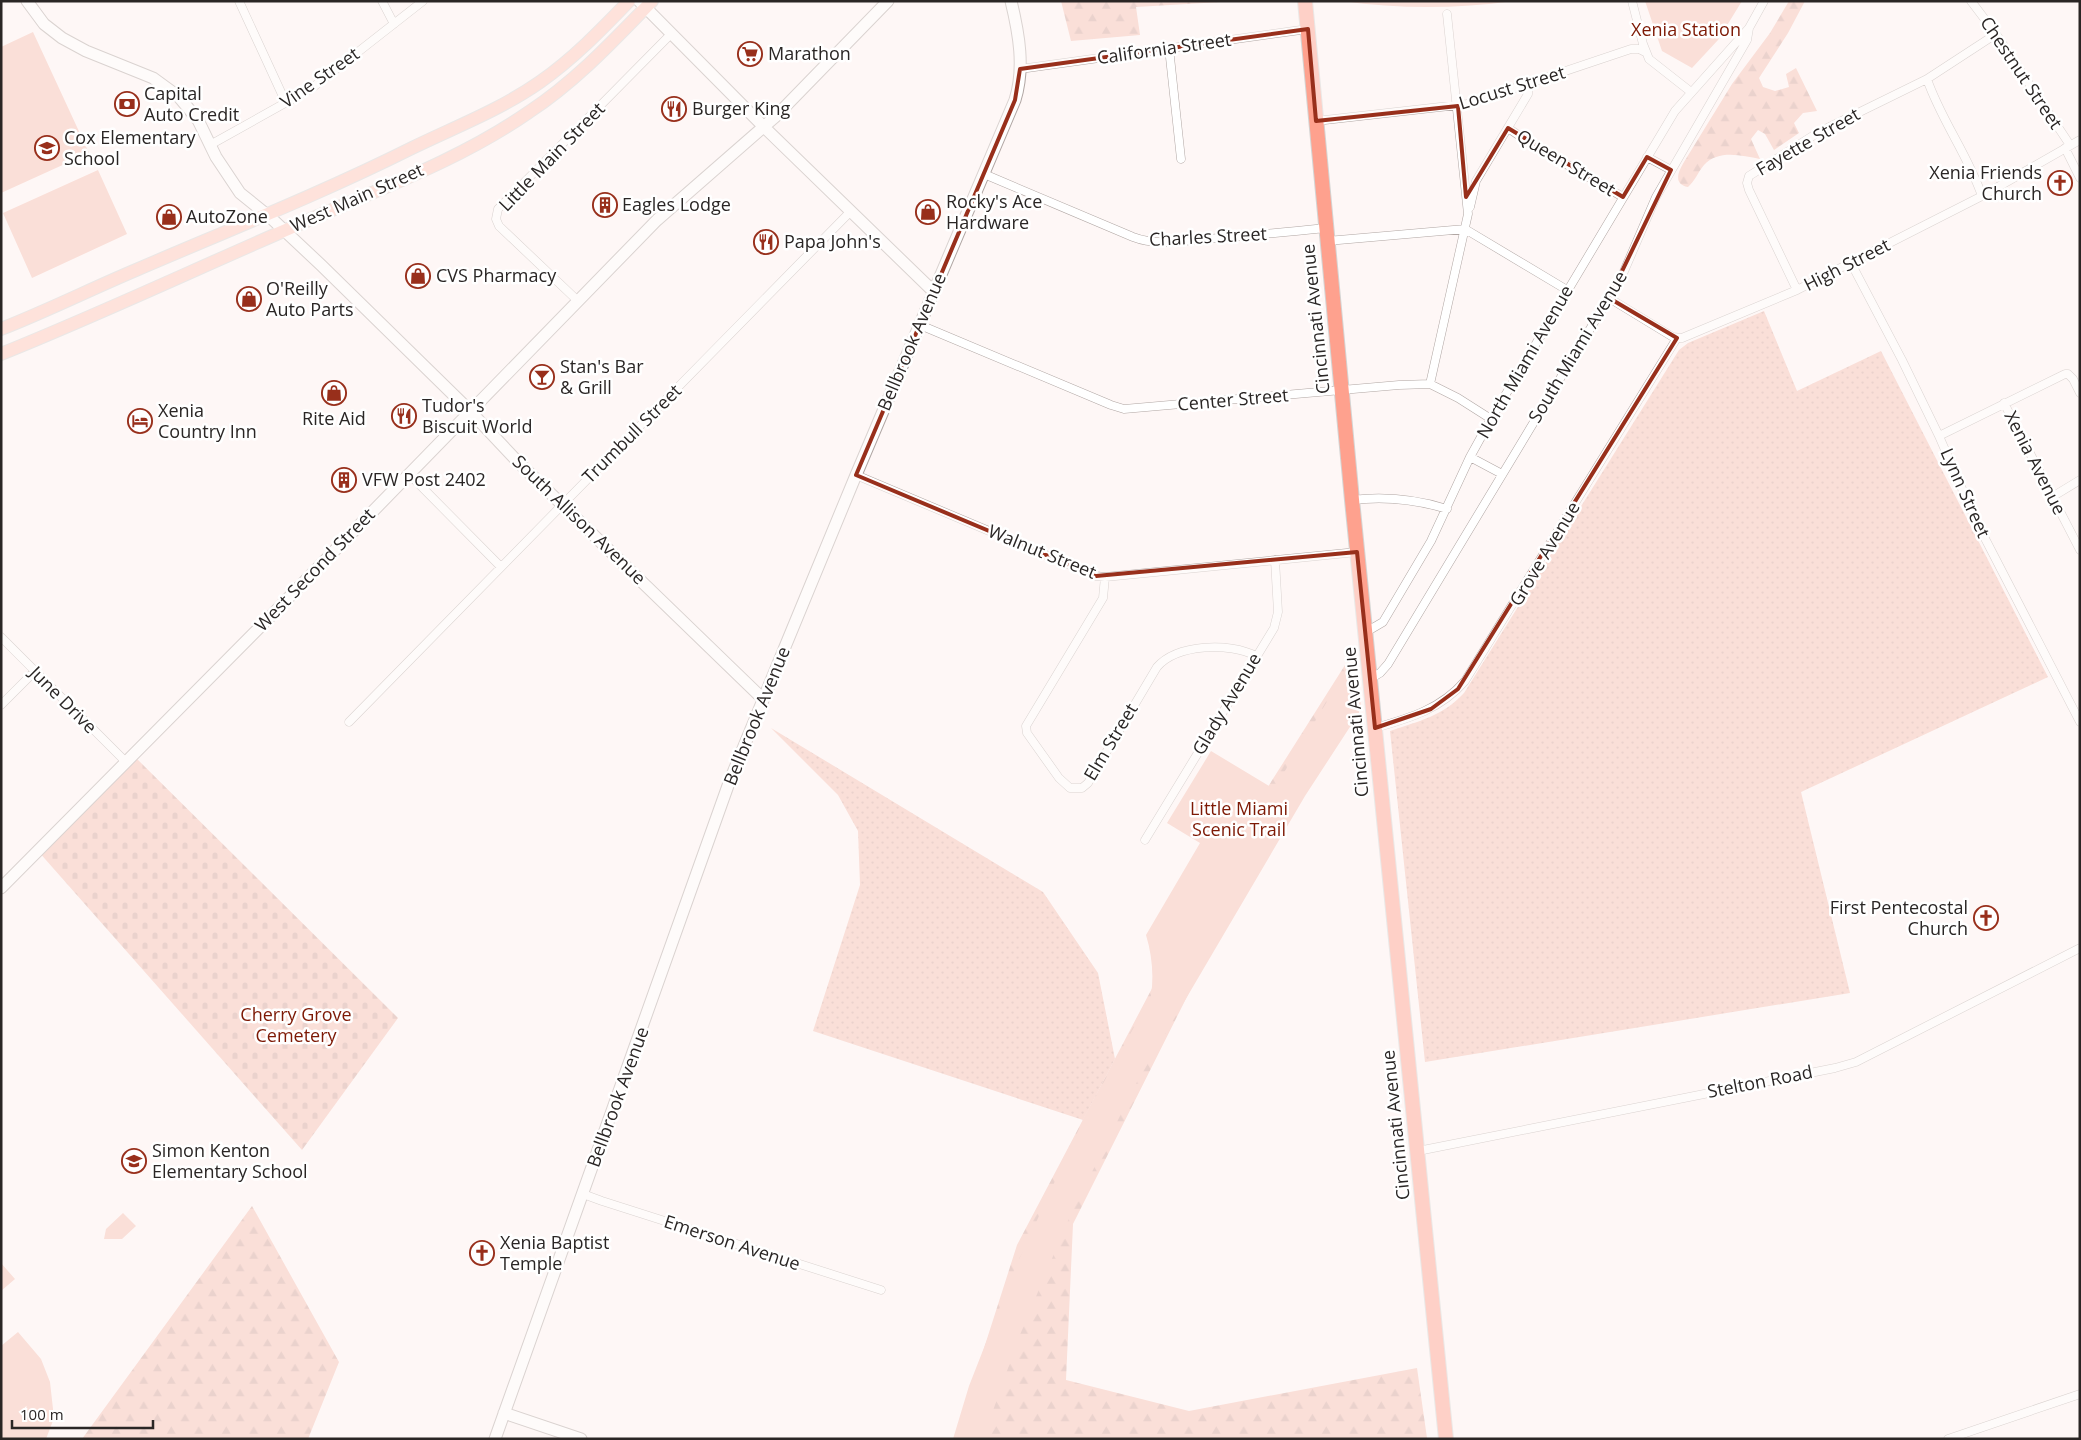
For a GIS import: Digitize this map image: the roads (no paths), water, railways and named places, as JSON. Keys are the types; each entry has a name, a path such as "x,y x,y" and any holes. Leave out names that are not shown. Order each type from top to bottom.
{"highway":[{"name":"Cincinnati Avenue","path":"1305,1 1357,552 1446,1439"}],"main road":[{"name":"West Main Street","path":"1,329 55,307 135,270 267,216 381,165 526,92 565,64 629,1"},
{"name":"West Main Street","path":"1,354 111,308 198,267 354,202 430,167 514,122 551,97 580,74 646,4"}],"street":[{"name":"South Allison Avenue","path":"28,1 44,24 69,43 137,70 168,87 192,112 233,185 251,204 284,231 470,411 517,461 763,699"},
{"path":"239,1 286,103"},
{"path":"382,1 394,24"},
{"name":"Vine Street","path":"210,145 312,88 423,1"},
{"name":"West Second Street","path":"1,888 661,217 764,127 888,1"},
{"name":"Bellbrook Avenue","path":"495,1439 727,788 856,475 1015,100 1020,69 1018,35 1011,1"},
{"path":"1632,1 1645,52 1654,64 1691,92"},
{"name":"South Miami Avenue","path":"1370,679 1383,672 1622,276 1656,197 1747,40 1749,28 1764,1"},
{"name":"Chestnut Street","path":"1971,1 1996,34 2068,147 2080,178"},
{"path":"646,4 671,34 934,292"},
{"path":"1447,14 1468,214"},
{"name":"North Miami Avenue","path":"1366,632 1376,628 1383,622 1431,542 1470,457 1491,419 1675,111 1749,28"},
{"name":"California Street","path":"1020,69 1308,29"},
{"name":"Little Main Street","path":"578,301 499,226 496,219 498,209 671,34"},
{"name":"Fayette Street","path":"1798,290 1748,190 1748,176 1826,128 1927,79 1996,34"},
{"path":"1169,48 1182,159"},
{"name":"Locust Street","path":"1316,121 1458,106 1529,85 1631,49 1639,49 1645,52"},
{"path":"1927,79 1939,109 1965,158 1982,196"},
{"path":"1491,419 1430,384 1476,181 1528,94 1529,85"},
{"name":"Queen Street","path":"1508,128 1533,145 1623,197"},
{"name":"High Street","path":"1677,338 1682,338 1798,290 1982,196 2080,140"},
{"path":"1647,157 1671,170"},
{"name":"Charles Street","path":"984,174 1132,238 1148,242 1163,243 1208,239 1465,229"},
{"name":"Trumbull Street","path":"349,722 851,211"},
{"path":"1465,229 1567,290"},
{"name":"Lynn Street","path":"1851,263 1939,436 1976,521 2080,722"},
{"path":"1609,298 1677,338"},
{"name":"Center Street","path":"920,325 1124,409 1399,385 1430,384"},
{"name":"Grove Avenue","path":"1375,728 1431,709 1449,698 1465,681 1677,338"},
{"path":"1939,436 2064,374 2068,374 2073,379 2080,393"},
{"name":"Xenia Avenue","path":"2004,403 2080,550"},
{"path":"1470,457 1502,474"},
{"path":"409,474 502,567"},
{"name":"Walnut Street","path":"856,475 1090,574 1105,576 1357,552"},
{"path":"2052,497 2080,480"},
{"path":"1352,500 1373,498 1400,499 1446,509"},
{"name":"Glady Avenue","path":"1146,840 1274,628 1278,618 1274,560"},
{"name":"Elm Street","path":"1105,576 1103,598 1026,726 1027,733 1066,786 1082,788 1088,783 1162,660 1180,652 1214,648 1240,649 1256,656"},
{"name":"June Drive","path":"1,637 126,762"},
{"path":"1,706 34,672"},
{"name":"Stelton Road","path":"1418,1151 1835,1068 1856,1062 2080,948"},
{"name":"Emerson Avenue","path":"583,1194 881,1290"},
{"path":"1948,1439 2080,1394"},
{"path":"504,1413 581,1439"}],"place":[{"name":"Marathon","path":"750,54"},
{"name":"Capital Auto Credit","path":"127,104"},
{"name":"Burger King","path":"674,109"},
{"name":"Cox Elementary School","path":"47,148"},
{"name":"Xenia Friends Church","path":"2060,183"},
{"name":"Eagles Lodge","path":"605,205"},
{"name":"Rocky's Ace Hardware","path":"928,212"},
{"name":"AutoZone","path":"169,217"},
{"name":"Papa John's","path":"766,242"},
{"name":"CVS Pharmacy","path":"418,276"},
{"name":"O'Reilly Auto Parts","path":"249,299"},
{"name":"Stan's Bar & Grill","path":"542,377"},
{"name":"Rite Aid","path":"334,393"},
{"name":"Tudor's Biscuit World","path":"404,416"},
{"name":"Xenia Country Inn","path":"140,421"},
{"name":"VFW Post 2402","path":"344,480"},
{"name":"First Pentecostal Church","path":"1986,918"},
{"name":"Simon Kenton Elementary School","path":"134,1161"},
{"name":"Xenia Baptist Temple","path":"482,1253"}],"park label":[{"name":"Xenia Station","path":"1686,30"},
{"name":"Little Miami Scenic Trail","path":"1239,820"},
{"name":"Cherry Grove Cemetery","path":"296,1025"}]}
